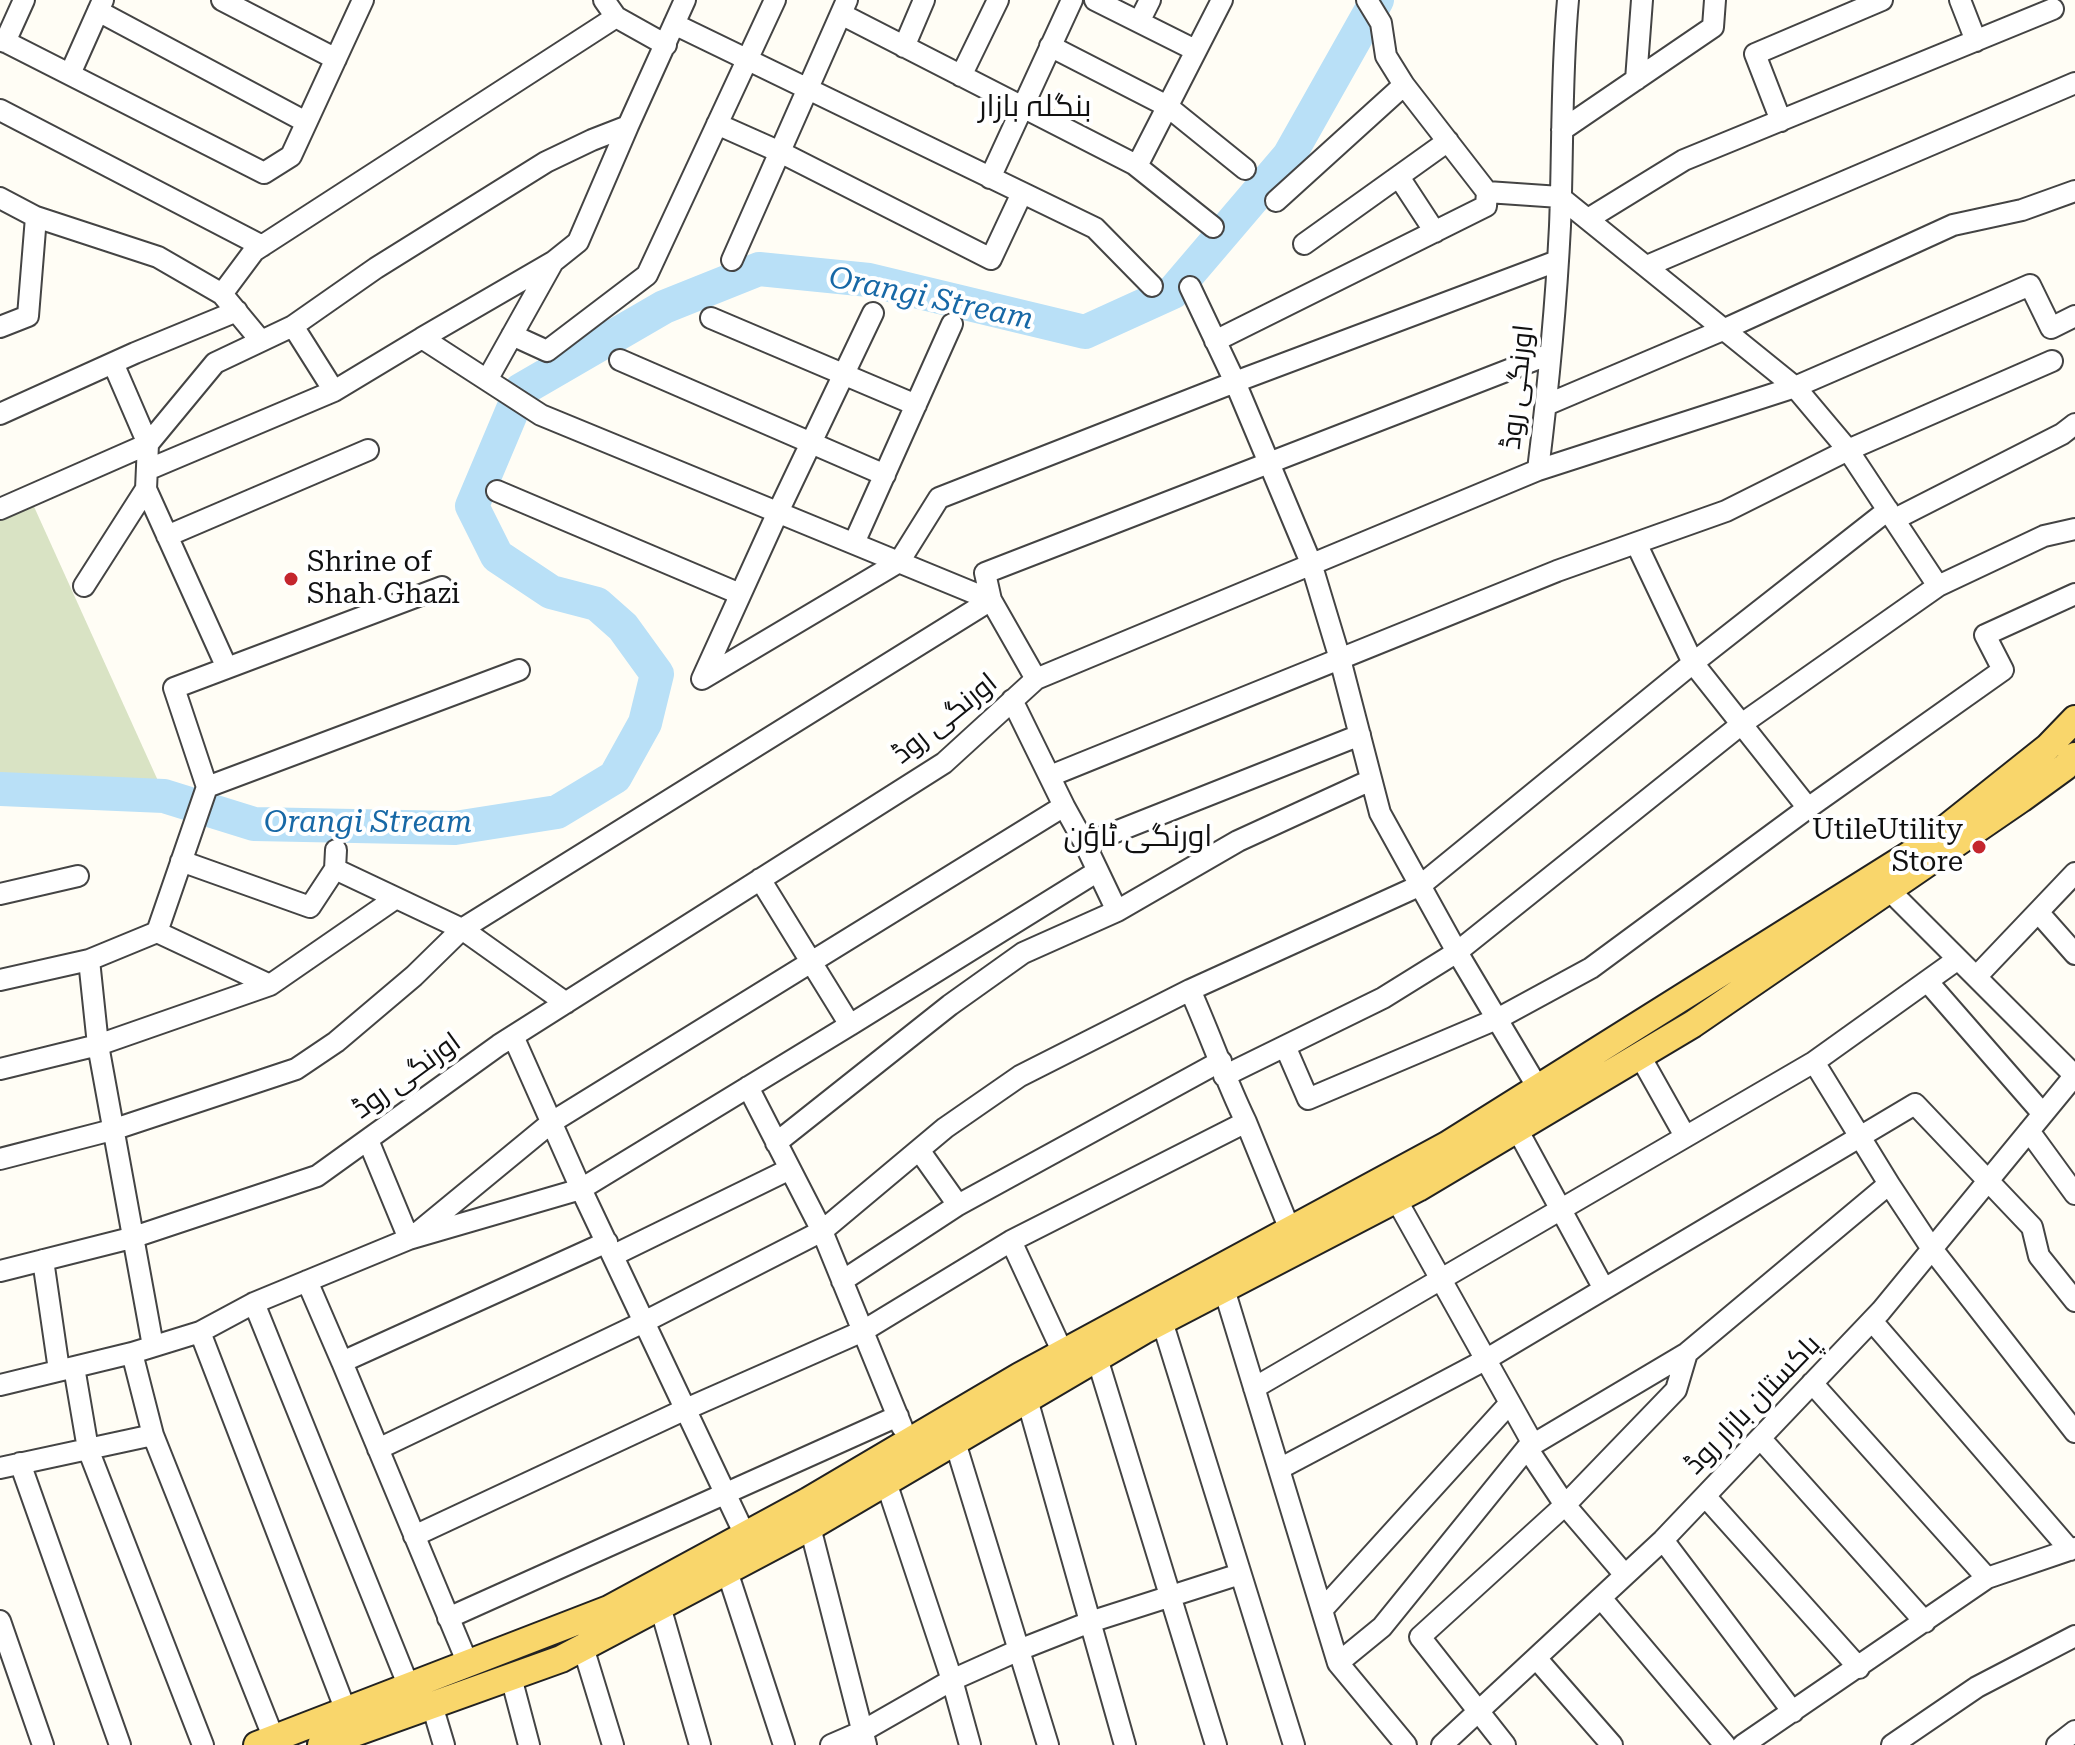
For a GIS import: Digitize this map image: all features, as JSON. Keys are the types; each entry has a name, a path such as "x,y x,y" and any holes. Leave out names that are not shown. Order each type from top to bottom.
{"main road":[{"path":"266,1742 609,1609 1063,1353 1447,1145 1925,845 2048,747 2075,719"},
{"path":"321,1745 561,1659 810,1527 1162,1321 1396,1199 1693,1024 2072,767 2048,747"}],"street":[{"path":"24,0 3,40 264,173 291,156 363,0"},
{"path":"222,0 336,59"},
{"path":"84,586 146,480 334,391 553,262 578,242 685,0"},
{"path":"512,335 547,351 647,275 775,0"},
{"path":"904,47 924,0"},
{"path":"961,76 998,0"},
{"path":"990,178 1072,0"},
{"path":"1095,0 1195,50"},
{"path":"1139,22 1150,0"},
{"path":"1137,166 1222,0"},
{"name":"اورنگی روڈ","path":"0,1271 131,1238 317,1176 513,1036 944,763 1036,679 1538,470 1557,261 1568,0"},
{"path":"1636,80 1642,0"},
{"path":"1562,130 1713,27 1715,0"},
{"path":"1781,121 1755,54 1882,0"},
{"path":"1960,0 1976,41"},
{"path":"70,74 101,6 306,122"},
{"path":"1215,341 1486,206 1487,192 1404,85 1386,56 1381,23 1371,6"},
{"path":"732,260 844,7 904,47 1137,166 1213,227"},
{"path":"222,294 254,251 610,8 666,45"},
{"path":"1588,219 1684,160 2053,9"},
{"path":"674,24 1095,228 1152,286"},
{"path":"1050,46 1167,106 1245,169"},
{"path":"1647,266 2075,83"},
{"path":"1276,201 1404,85"},
{"path":"0,110 262,246"},
{"path":"717,124 780,152 991,259 1022,193"},
{"path":"0,509 148,444 215,363 293,326 376,268 546,162 628,126"},
{"path":"1304,244 1448,141"},
{"path":"1399,177 1435,232"},
{"path":"1546,405 1725,329 1953,225 2022,210 2075,191"},
{"path":"1487,192 1560,197 1795,387 1848,450 1938,586"},
{"path":"0,198 36,217 158,257 222,294 261,341"},
{"path":"0,327 28,316 36,217"},
{"path":"873,313 702,679 899,562 939,498 1557,261"},
{"path":"487,380 553,262"},
{"path":"1538,470 1795,387 2030,285 2051,328 2075,316"},
{"path":"1190,287 1235,382 1311,563 1340,659 1380,813 1457,952 1538,1088"},
{"path":"0,414 237,311"},
{"path":"711,318 916,405"},
{"path":"854,543 952,324"},
{"path":"293,326 334,391"},
{"path":"422,338 541,415 991,600"},
{"path":"1036,679 991,600 985,573 1550,354"},
{"path":"620,360 885,475"},
{"path":"1050,776 1557,571 1726,511 1848,450 2052,361"},
{"path":"113,363 148,444 146,480 167,536 227,668"},
{"path":"378,1449 646,1321 822,1231 945,1128 1020,1076 1190,990 1421,885 1693,663 1892,515 2062,434 2075,424"},
{"path":"167,536 368,450"},
{"path":"497,491 740,594"},
{"path":"842,1281 958,1205 1223,1068 1285,1046 1383,998 1457,952 1743,723 1938,586 2044,536 2075,529"},
{"path":"1636,543 1693,663 1808,808"},
{"path":"157,932 206,788 174,688 442,587"},
{"path":"1285,1046 1308,1099 1499,1018 1591,968 1808,808 2003,670 1985,635 2075,594"},
{"path":"0,1159 112,1130 296,1069 347,1033 414,976 462,929 991,600"},
{"path":"206,788 519,670"},
{"path":"1012,700 1117,911"},
{"path":"1085,844 1360,735"},
{"path":"776,1143 950,1005 1023,953 1117,911 1238,841 1371,780"},
{"path":"409,1239 552,1122 1064,806"},
{"path":"181,860 310,907 336,860 396,898 462,929 566,1003"},
{"path":"0,1385 132,1353 200,1332 254,1303 409,1239 581,1189 1098,871"},
{"path":"1976,977 2075,873"},
{"path":"0,894 78,876"},
{"path":"760,879 850,1025"},
{"path":"1890,891 2075,1076"},
{"path":"0,1069 98,1045 270,985 396,898"},
{"path":"2038,912 2075,954"},
{"path":"0,980 89,960 157,932 270,985"},
{"path":"1254,1388 1814,1062 1958,959"},
{"path":"89,960 98,1045 112,1130 153,1346"},
{"path":"1927,981 2043,1114"},
{"path":"1190,990 1290,1230"},
{"path":"513,1036 581,1189 745,1535"},
{"path":"1640,1056 1685,1136"},
{"path":"1814,1062 1932,1249 2075,1432"},
{"name":"پاکستان بازار روڈ","path":"1442,1745 1663,1540 1872,1321 2075,1076"},
{"path":"748,1087 822,1231 908,1442"},
{"path":"1279,1469 1485,1360 1915,1104 2032,1227 2039,1256 2075,1301"},
{"path":"414,1536 686,1409 863,1331 1011,1241 1246,1122"},
{"path":"1517,1129 1604,1289"},
{"path":"2029,1131 2075,1194"},
{"path":"368,1140 409,1239"},
{"path":"919,1150 958,1205"},
{"path":"342,1362 790,1169"},
{"path":"1338,1663 1382,1627 1530,1446 1687,1353 1889,1184"},
{"path":"1396,1199 1565,1505 1625,1575"},
{"path":"1011,1241 1063,1353"},
{"path":"43,1260 66,1369 88,1449 203,1745"},
{"path":"307,1281 468,1664"},
{"path":"1224,1289 1338,1663 1406,1745"},
{"path":"254,1303 409,1687"},
{"path":"1162,1321 1294,1745"},
{"path":"1743,1745 1987,1578 2072,1549 1872,1321"},
{"path":"200,1332 346,1711"},
{"path":"132,1353 153,1435 266,1742"},
{"path":"1505,1745 1420,1637 1565,1505 1676,1390 1687,1353"},
{"path":"1097,1358 1216,1745"},
{"path":"1812,1383 1987,1578"},
{"path":"1027,1399 1125,1745"},
{"path":"1322,1610 1509,1404"},
{"path":"448,1618 898,1416"},
{"path":"120,1745 10,1466 153,1435"},
{"path":"1760,1438 1925,1622"},
{"path":"955,1442 1048,1745"},
{"path":"886,1482 952,1680 970,1745"},
{"path":"1705,1496 1859,1668"},
{"path":"810,1527 863,1739"},
{"path":"1663,1540 1793,1712"},
{"path":"727,1571 784,1745"},
{"path":"831,1745 863,1739 952,1680 1019,1650 1090,1622 1240,1574"},
{"path":"1601,1598 1725,1745"},
{"path":"660,1606 700,1745"},
{"path":"0,1621 43,1745"},
{"path":"1892,1745 1977,1687 2075,1636"},
{"path":"583,1647 613,1745"},
{"path":"1536,1658 1612,1745"},
{"path":"511,1677 529,1745"},
{"path":"432,1705 444,1745"},
{"path":"2057,1745 2075,1731"}],"green space":[{"path":"31,500 159,783 0,777 0,513"}],"waterway":[{"name":"Orangi Stream","path":"0,789 164,796 254,824 455,828 557,812 615,777 645,723 657,674 623,627 597,604 551,592 497,556 472,506 521,390 664,307 759,269 869,280 1085,332 1173,292 1289,156 1377,0"}],"place":[{"name":"Shrine of Shah Ghazi","path":"291,579"},
{"name":"UtileUtility Store","path":"1979,847"}],"district":[{"name":"بنگلہ بازار","path":"1035,107"},
{"name":"اورنگی ٹاؤن","path":"1138,837"}]}
